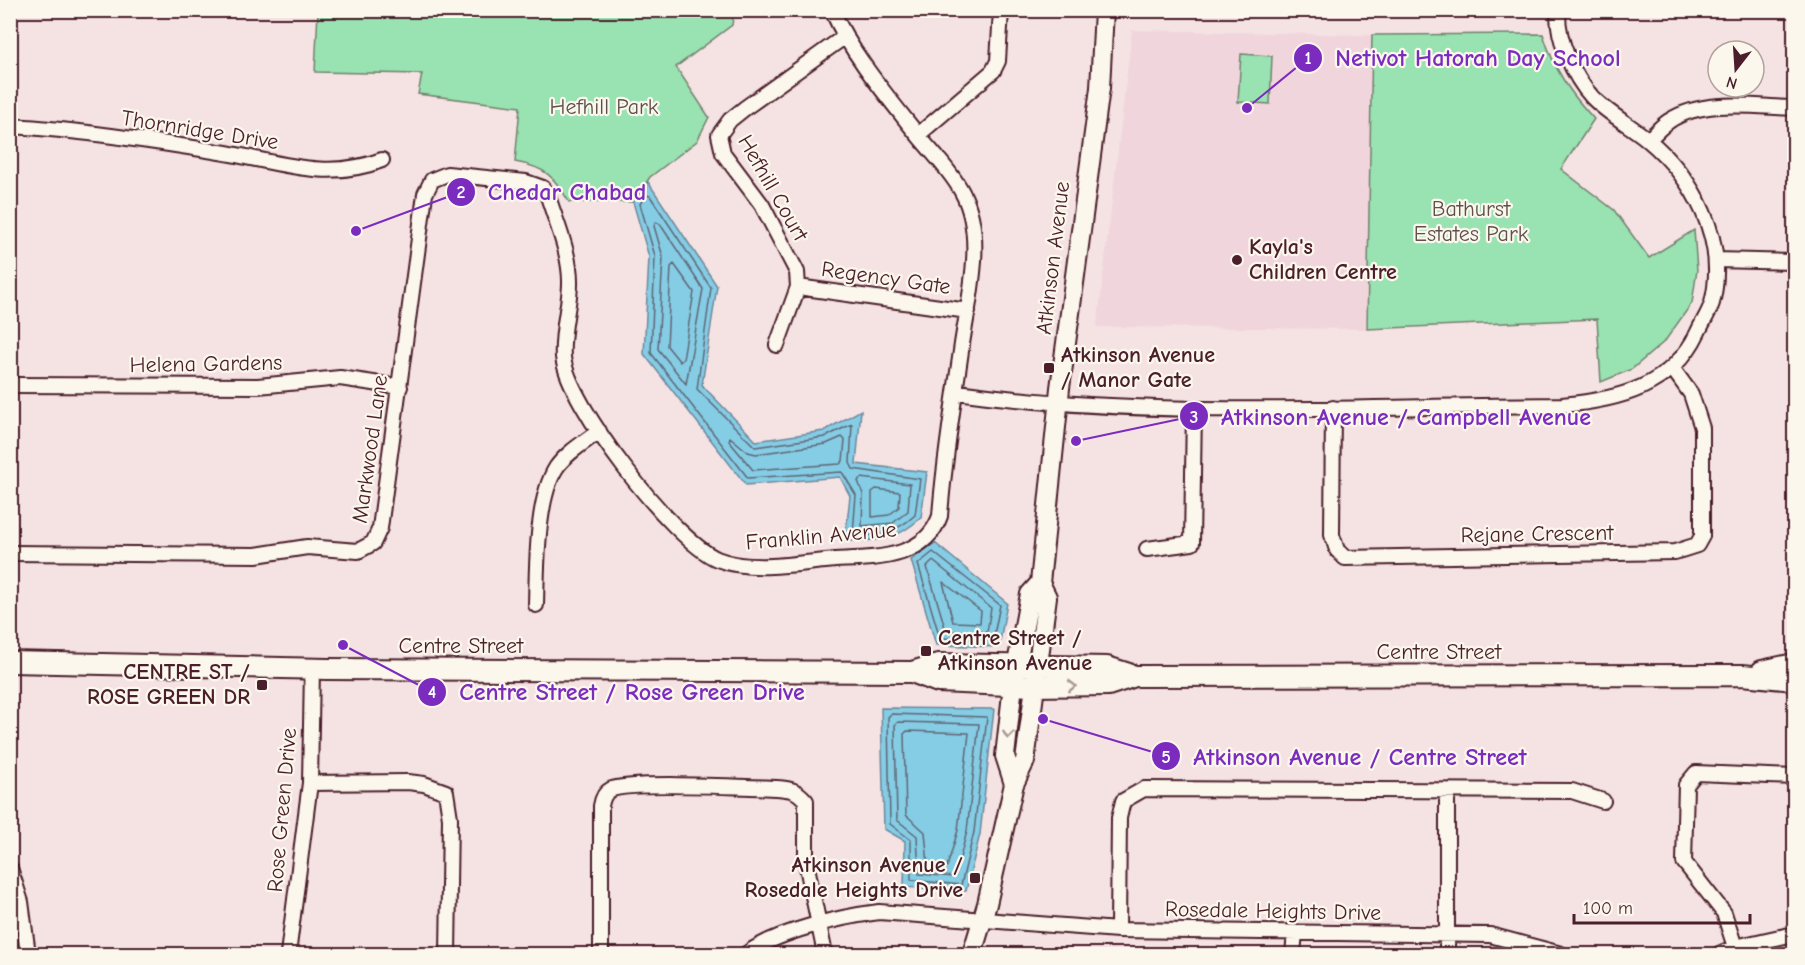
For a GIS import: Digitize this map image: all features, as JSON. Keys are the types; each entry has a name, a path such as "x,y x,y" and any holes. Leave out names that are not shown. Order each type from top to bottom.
{"main road":[{"name":"Centre Street","path":"10,662 312,669 912,672 938,664 1107,666 1135,676 1742,675 1794,680"},
{"name":"Centre Street","path":"1742,675 1794,664"},
{"name":"Centre Street","path":"912,672 938,682 1034,686 1108,686 1135,676"}],"street":[{"name":"Franklin Avenue","path":"435,178 457,174 526,182 543,188 547,193 570,270 563,342 566,372 579,403 680,534 717,558 749,566 882,557 906,552 930,536 936,526 968,311 974,242 972,218 962,192 944,164 918,135 844,37 832,10"},
{"path":"918,135 993,70 998,61 1001,10"},
{"name":"Atkinson Avenue","path":"972,954 1014,784 1025,761 1047,597 1040,583 1059,404 1100,88 1104,10"},
{"path":"957,392 1059,404 1194,408 1584,403 1614,398 1635,390 1673,369 1693,342 1712,303 1716,260 1712,235 1687,180 1648,140 1593,98 1574,71 1558,25 1558,10"},
{"name":"Hefhill Court","path":"798,287 797,272 783,241 762,205 723,153 720,135 730,120 745,108 844,37"},
{"path":"1648,140 1669,121 1691,111 1727,107 1794,108"},
{"name":"Thornridge Drive","path":"10,126 67,130 212,151 303,170 358,169 382,160"},
{"name":"Markwood Lane","path":"10,553 256,555 307,547 349,551 364,549 373,543 380,528 425,194 435,178"},
{"path":"1716,260 1794,262"},
{"path":"777,345 798,287"},
{"name":"Regency Gate","path":"798,287 968,311"},
{"name":"Rejane Crescent","path":"1333,408 1332,535 1337,550 1345,558 1675,552 1697,545 1702,536 1702,428 1691,394 1673,369"},
{"name":"Helena Gardens","path":"10,385 258,386 282,385 318,378 340,378 400,387"},
{"path":"1147,549 1192,543 1194,408"},
{"path":"536,605 543,518 552,477 558,465 599,431"},
{"name":"Atkinson Avenue","path":"1014,784 1005,756 1013,685 1030,594 1040,583"},
{"name":"Rose Green Drive","path":"288,954 310,783 312,669"},
{"path":"1735,946 1724,913 1684,861 1686,785 1696,773 1794,777"},
{"path":"310,783 408,782 424,784 446,792 450,818 448,954"},
{"path":"602,954 601,806 609,790 620,788 777,788 792,789 799,793 806,801 806,862 825,954"},
{"path":"1118,930 1119,818 1123,801 1133,793 1144,789 1572,792 1603,801"},
{"path":"1447,791 1447,954"},
{"path":"10,868 21,902 28,954"},
{"name":"Rosedale Heights Drive","path":"746,954 774,940 850,915 879,912 1118,930 1490,935 1561,954"},
{"path":"1293,954 1295,933"},
{"path":"1719,954 1735,946 1794,934"}],"shaded area":[{"path":"1132,30 1372,35 1367,329 1097,327"}],"green space":[{"name":"Hefhill Park","path":"318,11 734,11 732,25 676,67 709,117 697,141 650,177 633,202 569,202 548,174 515,162 520,107 418,94 422,74 315,72"},
{"name":"Bathurst Estates Park","path":"1543,34 1563,79 1594,119 1561,169 1614,210 1649,258 1694,230 1697,270 1692,303 1665,341 1632,369 1601,382 1597,319 1367,329 1372,35"},
{"path":"1241,54 1272,56 1270,104 1238,102"}],"water":[{"path":"648,182 717,286 702,385 756,441 824,431 861,410 856,464 927,472 921,518 911,526 886,538 845,541 850,496 840,477 746,485 644,354 649,257 633,202"},
{"path":"935,543 1007,603 999,647 936,645 911,560"},
{"path":"881,708 994,709 980,834 966,891 904,887 905,841 884,829"}],"place":[{"name":"Netivot Hatorah Day School","path":"1247,108"},
{"name":"Chedar Chabad","path":"356,231"},
{"name":"Kayla's Children Centre","path":"1237,260"},
{"name":"Atkinson Avenue / Manor Gate","path":"1049,368"},
{"name":"Atkinson Avenue / Campbell Avenue","path":"1076,441"},
{"name":"Centre Street / Rose Green Drive","path":"343,645"},
{"name":"Centre Street / Atkinson Avenue","path":"926,651"},
{"name":"CENTRE ST / ROSE GREEN DR","path":"262,685"},
{"name":"Atkinson Avenue / Centre Street","path":"1043,719"},
{"name":"Atkinson Avenue / Rosedale Heights Drive","path":"975,878"}]}
